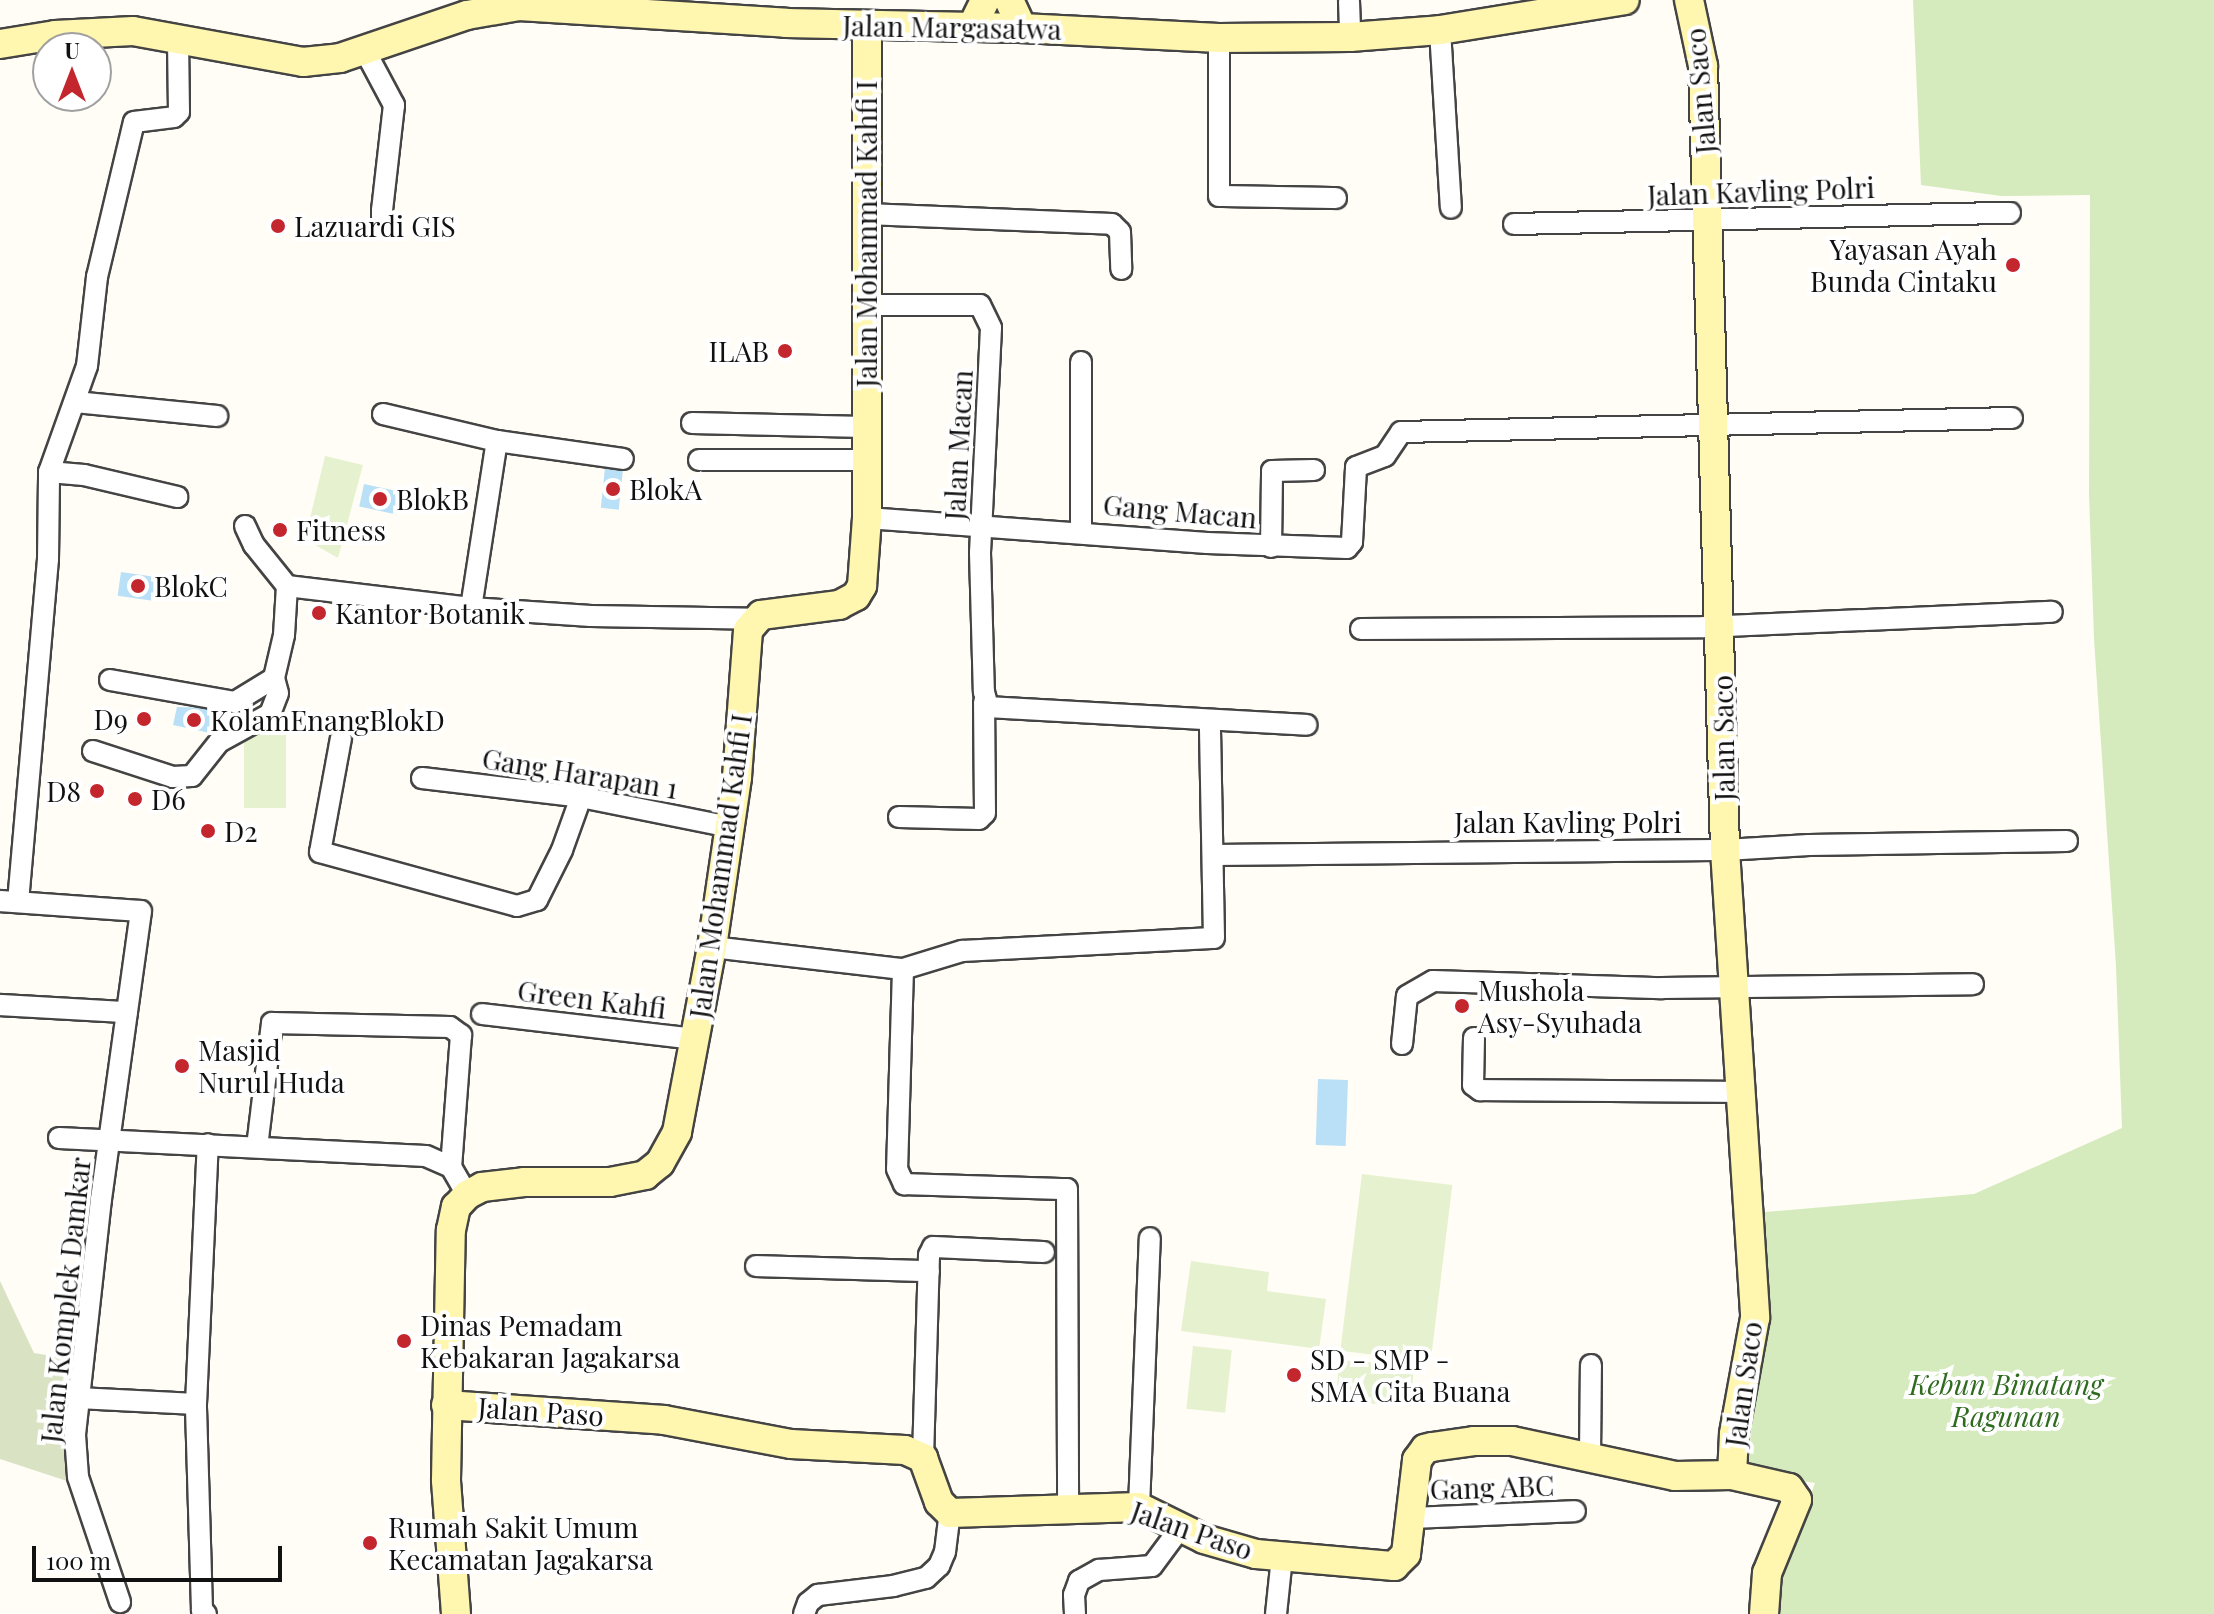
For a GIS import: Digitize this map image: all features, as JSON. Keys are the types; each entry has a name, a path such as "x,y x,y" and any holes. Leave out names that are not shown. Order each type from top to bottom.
{"main road":[{"path":"972,27 985,0"},
{"path":"1009,0 1022,28"},
{"name":"Jalan Margasatwa","path":"0,44 55,35 133,31 303,62 340,58 363,47 467,15 519,6 663,8 867,25 1022,28 1219,38 1350,37 1440,30 1625,0"},
{"name":"Jalan Saco","path":"1689,0 1703,66 1725,850 1755,1318 1734,1434 1732,1475"},
{"name":"Jalan Mohammad Kahfi I","path":"467,1195 482,1187 524,1182 610,1182 645,1175 660,1163 677,1132 712,947 730,827 748,630 755,619 770,612 839,605 856,596 865,574 867,25"},
{"path":"456,1614 446,1480 446,1405 451,1230 456,1207 467,1195"},
{"name":"Jalan Paso","path":"446,1405 664,1420 791,1444 897,1449 923,1458"},
{"name":"Jalan Paso","path":"950,1513 1139,1507 1228,1548 1282,1557 1394,1566 1406,1554 1417,1460 1425,1449 1493,1440 1590,1455 1675,1476 1732,1475 1781,1485 1795,1493 1795,1508 1767,1573 1764,1614"},
{"path":"923,1458 939,1502 950,1513"}],"street":[{"path":"1349,1 1350,37"},
{"path":"1440,30 1451,208"},
{"path":"9,902 48,559 49,472 87,366 97,277 134,122 174,117 179,112 178,38"},
{"path":"1219,38 1219,196 1336,198"},
{"path":"363,47 394,105 382,210 382,216 389,224"},
{"name":"Jalan Kavling Polri","path":"1514,224 2010,213"},
{"path":"866,214 1112,224 1120,232 1121,269"},
{"name":"Jalan Macan","path":"868,305 980,305 991,328 982,526 985,813 979,819 899,817"},
{"path":"1081,362 1081,531"},
{"path":"75,402 217,416"},
{"path":"383,414 497,441 623,459"},
{"path":"1712,425 2012,418"},
{"path":"692,423 865,427"},
{"name":"Gang Macan","path":"867,518 1271,547 1347,548 1352,542 1356,467 1385,456 1401,432 1712,425"},
{"path":"471,608 497,441"},
{"path":"699,460 866,460"},
{"path":"1271,547 1272,471 1314,470"},
{"path":"49,472 84,475 177,497"},
{"path":"93,751 173,777 192,776 219,742 270,714 278,693 274,678 284,635 287,586 254,545 245,526"},
{"path":"287,586 471,608 591,616 755,619"},
{"path":"1361,629 1720,627 2052,612"},
{"path":"110,680 235,702 274,678"},
{"path":"984,702 994,709 1306,725"},
{"path":"712,947 903,969 962,951 1214,938 1210,720"},
{"path":"341,738 320,852 517,906 537,900 562,850 581,797"},
{"name":"Gang Harapan 1","path":"422,778 581,797 730,827"},
{"name":"Jalan Kavling Polri","path":"1214,855 1725,850 1809,845 2067,841"},
{"name":"Jalan Komplek Damkar","path":"9,902 141,911 75,1435 78,1477 120,1602"},
{"path":"903,969 897,1169 904,1184 1067,1189 1068,1507"},
{"path":"1402,1044 1407,996 1433,981 1732,987 1973,984"},
{"path":"0,1005 127,1012"},
{"name":"Green Kahfi","path":"482,1014 696,1039"},
{"path":"257,1147 272,1023 450,1027 461,1035 451,1167 467,1195"},
{"path":"1474,1038 1473,1085 1480,1090 1740,1092"},
{"path":"59,1138 110,1141"},
{"name":"Jalan Komplek Damkar","path":"110,1141 426,1156 451,1167"},
{"path":"206,1614 202,1610 196,1404 208,1144"},
{"path":"1139,1507 1150,1238"},
{"path":"923,1458 929,1271 933,1247 1044,1252"},
{"path":"756,1266 929,1271"},
{"path":"1590,1455 1591,1365"},
{"path":"78,1398 196,1404"},
{"name":"Gang ABC","path":"1410,1518 1575,1511"},
{"path":"804,1614 808,1603 818,1595 893,1586 926,1578 939,1566 945,1552 950,1513"},
{"path":"1075,1614 1074,1595 1079,1581 1099,1570 1152,1566 1181,1527"},
{"path":"1276,1614 1282,1557"}],"green space":[{"name":"Kebun Binatang Ragunan","path":"1913,0 2214,0 2214,1614 1773,1614 1774,1599 1815,1483 1739,1471 1766,1351 1765,1212 1974,1194 2122,1128 2116,966 2094,639 2089,494 2090,195 2001,196 1921,185"},
{"path":"325,456 363,465 338,558 305,539"},
{"path":"244,733 286,733 286,808 244,808"},
{"path":"1362,1174 1452,1185 1431,1362 1340,1351"},
{"path":"1191,1261 1269,1272 1267,1291 1326,1299 1319,1349 1181,1331"},
{"path":"0,1281 34,1353 65,1358 70,1482 0,1459"},
{"path":"1193,1346 1232,1350 1225,1413 1186,1409"},
{"path":"1339,1360 1414,1365 1411,1406 1336,1401"}],"water":[{"name":"BlokA","path":"605,468 623,470 619,510 601,508"},
{"name":"BlokB","path":"364,484 401,492 396,514 359,506"},
{"name":"BlokC","path":"121,572 158,577 154,601 118,596"},
{"name":"KolamEnangBlokD","path":"177,707 207,708 214,715 210,733 173,725"},
{"path":"1318,1079 1348,1080 1346,1146 1316,1145"}],"place":[{"name":"Lazuardi GIS","path":"278,226"},
{"name":"Yayasan Ayah Bunda Cintaku","path":"2013,265"},
{"name":"ILAB","path":"785,351"},
{"name":"BlokA","path":"613,489"},
{"name":"BlokB","path":"380,499"},
{"name":"Fitness","path":"280,530"},
{"name":"BlokC","path":"138,586"},
{"name":"Kantor Botanik","path":"319,613"},
{"name":"D9","path":"144,719"},
{"name":"KolamEnangBlokD","path":"194,720"},
{"name":"D8","path":"97,791"},
{"name":"D6","path":"135,799"},
{"name":"D2","path":"208,831"},
{"name":"Mushola Asy-Syuhada","path":"1462,1006"},
{"name":"Masjid Nurul Huda","path":"182,1066"},
{"name":"Dinas Pemadam Kebakaran Jagakarsa","path":"404,1341"},
{"name":"SD - SMP - SMA Cita Buana","path":"1294,1375"},
{"name":"Rumah Sakit Umum Kecamatan Jagakarsa","path":"370,1543"}]}
